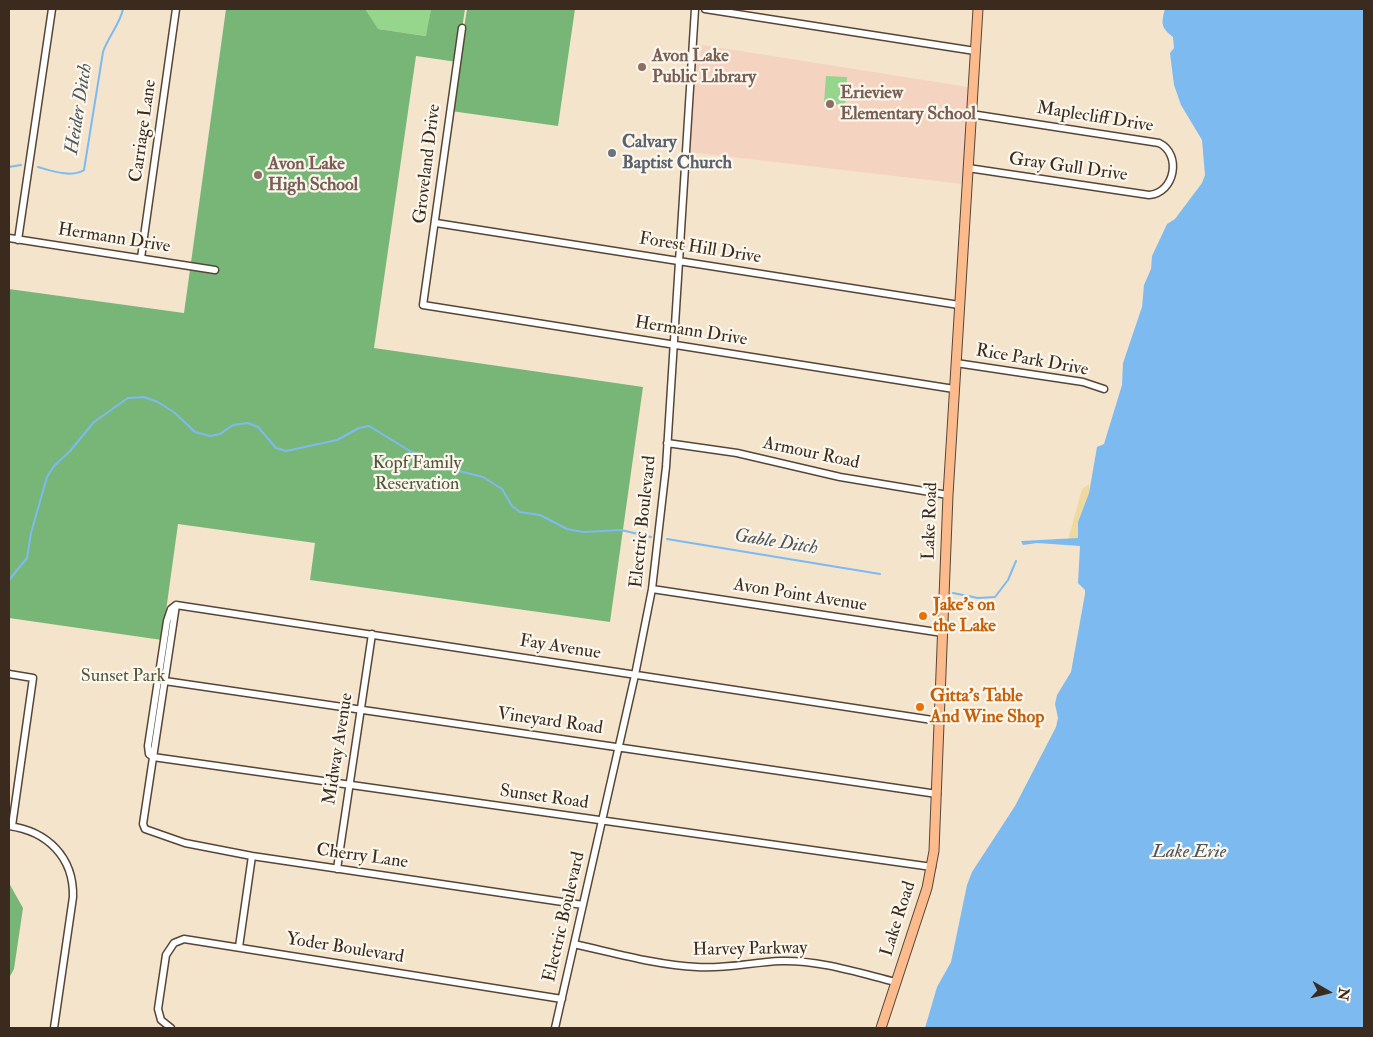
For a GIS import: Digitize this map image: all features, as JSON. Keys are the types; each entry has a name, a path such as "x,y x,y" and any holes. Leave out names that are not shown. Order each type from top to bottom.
{"main road":[{"name":"Lake Road","path":"881,1028 932,867 937,794 948,494 978,9"}],"street":[{"path":"18,240 52,9"},
{"name":"Carriage Lane","path":"141,258 176,9"},
{"name":"Electric Boulevard","path":"555,1028 636,675 652,589 668,443 695,9"},
{"path":"704,9 975,51"},
{"name":"Groveland Drive","path":"423,305 462,28"},
{"name":"Maplecliff Drive","path":"971,114 1159,142 1168,148 1172,158 1170,181 1164,190"},
{"name":"Gray Gull Drive","path":"968,168 1149,195 1164,190"},
{"name":"Forest Hill Drive","path":"436,223 959,305"},
{"name":"Hermann Drive","path":"9,238 215,270"},
{"name":"Hermann Drive","path":"423,305 954,389"},
{"name":"Rice Park Drive","path":"956,363 1083,382 1104,389"},
{"name":"Armour Road","path":"668,443 737,453 840,477 948,494"},
{"name":"Avon Point Avenue","path":"652,589 943,633"},
{"name":"Fay Avenue","path":"162,680 167,621 171,609 176,605 939,721"},
{"name":"Midway Avenue","path":"337,869 372,634"},
{"path":"9,674 33,678 10,826 33,831 48,840 63,858 72,879 73,897 54,1028"},
{"path":"153,757 149,754 148,746 162,680"},
{"name":"Vineyard Road","path":"162,680 937,794"},
{"name":"Sunset Road","path":"153,757 932,867"},
{"name":"Cherry Lane","path":"153,757 143,824 145,829 185,843 252,856 583,905"},
{"path":"238,947 252,856"},
{"name":"Yoder Boulevard","path":"171,1028 165,1024 159,1015 160,992 166,955 174,943 190,939 562,999"},
{"name":"Harvey Parkway","path":"574,944 677,966 718,968 762,963 801,962 839,968 896,982"}],"shaded area":[{"name":"Erieview Elementary School","path":"696,44 968,87 963,184 689,152"}],"green space":[{"name":"Kopf Family Reservation","path":"226,9 365,9 378,29 426,36 431,9 465,9 457,62 416,56 374,348 643,387 610,622 310,580 315,543 178,524 162,640 9,618 9,289 184,313"},
{"path":"337,9 431,9 427,36 335,23"},
{"path":"467,9 575,9 558,126 451,111"},
{"path":"826,76 847,77 845,105 824,103"},
{"path":"9,883 23,908 14,969 9,978"}],"sand":[{"path":"1089,484 1089,493 1078,522 1078,538 1068,540 1082,489"}],"water":[{"name":"Lake Erie","path":"1165,9 1364,9 1364,1028 925,1028 937,987 951,962 967,885 972,872 1015,806 1056,727 1058,718 1055,704 1057,695 1071,672 1085,594 1085,590 1078,583 1080,546 1037,543 1023,545 1021,541 1078,538 1078,522 1089,493 1097,447 1104,444 1122,385 1123,363 1142,307 1144,285 1151,269 1152,256 1167,224 1175,219 1202,183 1205,175 1202,140 1181,105 1174,85 1170,53 1174,48 1173,37 1166,31 1163,25"}],"waterway":[{"name":"Heider Ditch","path":"38,167 68,174 84,170 103,52 123,9"},
{"name":"Heider Ditch","path":"9,167 21,165"},
{"name":"Gable Ditch","path":"9,580 27,558 31,533 47,477 54,466 70,451 94,422 128,398 144,397 158,402 175,413 195,432 210,436 220,434 233,425 248,423 258,427 276,448 286,451 337,440 359,428 369,426 410,451 447,468 483,477 502,489 512,506 520,512 540,515 567,529 583,532 621,530 651,537"},
{"name":"Gable Ditch","path":"667,539 880,574"},
{"name":"Gable Ditch","path":"953,593 978,598 995,597 1008,580 1016,561"}],"place":[{"name":"Avon Lake Public Library","path":"642,67"},
{"name":"Erieview Elementary School","path":"830,104"},
{"name":"Calvary Baptist Church","path":"612,153"},
{"name":"Avon Lake High School","path":"258,175"},
{"name":"Jake's on the Lake","path":"923,616"},
{"name":"Gitta's Table And Wine Shop","path":"920,707"}],"park label":[{"name":"Sunset Park","path":"123,677"}]}
